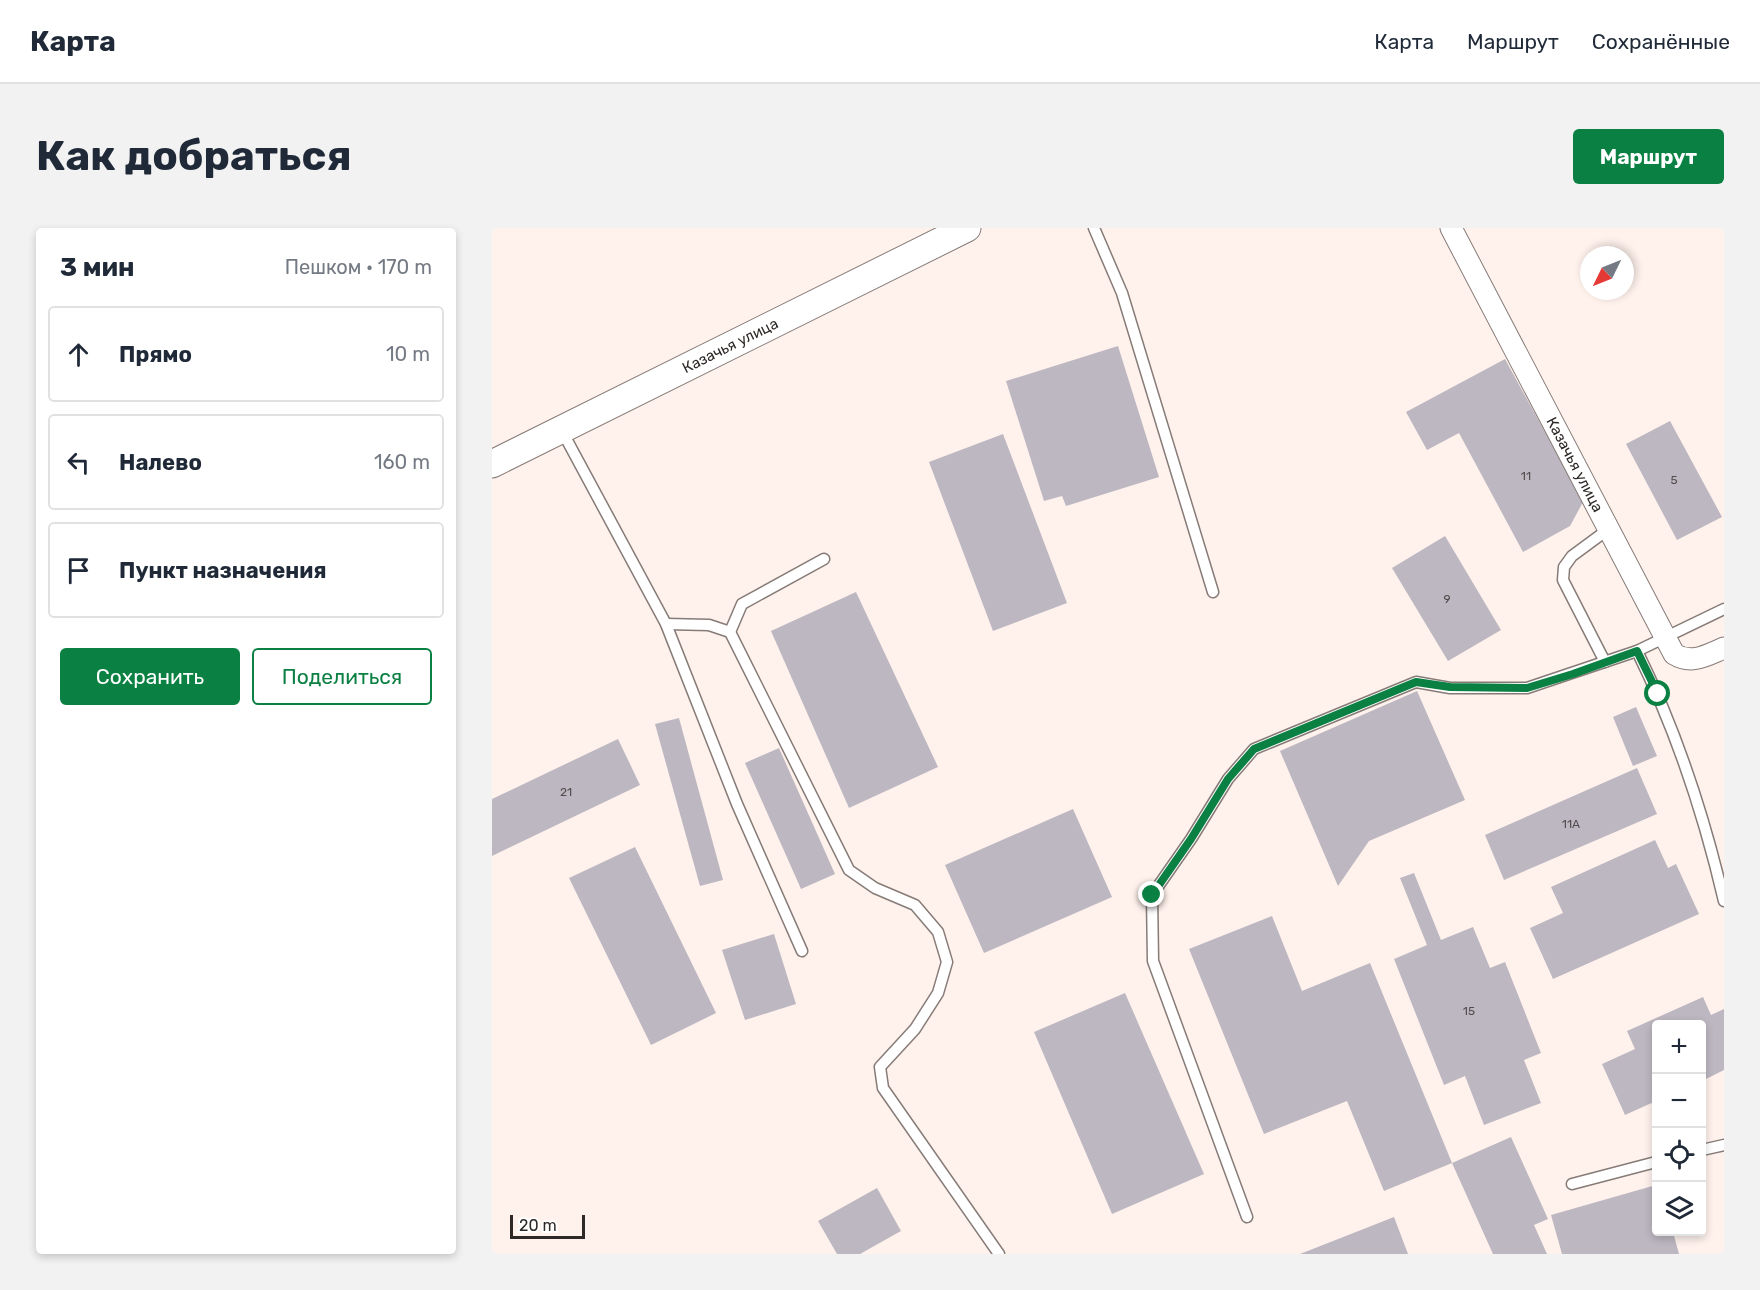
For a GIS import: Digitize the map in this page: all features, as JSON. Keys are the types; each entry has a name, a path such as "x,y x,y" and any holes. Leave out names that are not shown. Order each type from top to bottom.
{"street":[{"name":"Казачья улица","path":"492,464 967,228"},
{"name":"Казачья улица","path":"1451,228 1674,654 1682,659 1694,660 1724,648"}],"lane":[{"path":"1094,228 1122,293 1213,592"},
{"path":"561,431 666,624 737,804 802,951"},
{"path":"1605,662 1563,580 1564,567 1572,556 1610,528"},
{"path":"730,633 742,604 824,559"},
{"path":"1247,1217 1153,961 1152,895 1191,839 1228,779 1254,749 1416,682 1450,687 1527,688 1637,651 1724,609"},
{"path":"666,624 709,625 730,633 849,870 875,888 915,905 938,932 946,962 938,993 915,1029 880,1067 883,1088 996,1253"},
{"path":"1637,651 1658,694 1679,748 1716,866 1724,901"},
{"path":"1706,1149 1724,1145"},
{"path":"1572,1184 1652,1163"}],"building":[{"path":"1118,346 1159,477 1066,506 1062,496 1044,501 1006,381"},
{"path":"1505,359 1583,502 1570,526 1523,552 1459,433 1427,450 1406,412"},
{"path":"1670,421 1722,517 1677,540 1626,444"},
{"path":"1003,434 1067,603 993,631 929,462"},
{"path":"1445,536 1501,630 1448,661 1392,568"},
{"path":"856,592 938,767 849,808 771,631"},
{"path":"1417,691 1465,800 1369,841 1338,886 1280,751"},
{"path":"1636,707 1657,756 1633,766 1613,717"},
{"path":"679,718 723,880 700,886 655,724"},
{"path":"618,739 640,785 492,856 492,799"},
{"path":"779,748 835,874 801,889 745,763"},
{"path":"1637,768 1657,814 1504,880 1485,835"},
{"path":"1073,809 1112,897 984,953 945,865"},
{"path":"1655,840 1668,868 1676,864 1699,914 1553,979 1530,928 1563,913 1551,887"},
{"path":"635,847 716,1013 651,1045 569,878"},
{"path":"1414,873 1441,940 1473,927 1490,968 1505,962 1541,1053 1524,1060 1541,1103 1484,1125 1465,1076 1444,1085 1394,959 1427,945 1400,878"},
{"path":"1272,916 1302,991 1370,963 1452,1163 1384,1191 1347,1101 1264,1134 1189,949"},
{"path":"774,934 796,1004 745,1020 722,950"},
{"path":"1125,993 1204,1174 1112,1214 1034,1032"},
{"path":"1703,997 1711,1015 1724,1009 1724,1070 1706,1079 1706,1020 1652,1020 1652,1103 1625,1115 1602,1064 1635,1049 1627,1031"},
{"path":"1511,1137 1548,1219 1534,1225 1547,1254 1493,1254 1452,1163"},
{"path":"1652,1186 1652,1236 1674,1236 1679,1254 1562,1254 1551,1215"},
{"path":"877,1188 901,1231 860,1254 837,1254 818,1221"},
{"path":"1394,1217 1408,1254 1300,1254"}],"route":[{"path":"1152,895 1191,839 1228,779 1254,749 1416,682 1450,687 1527,688 1637,651 1658,694"}]}
